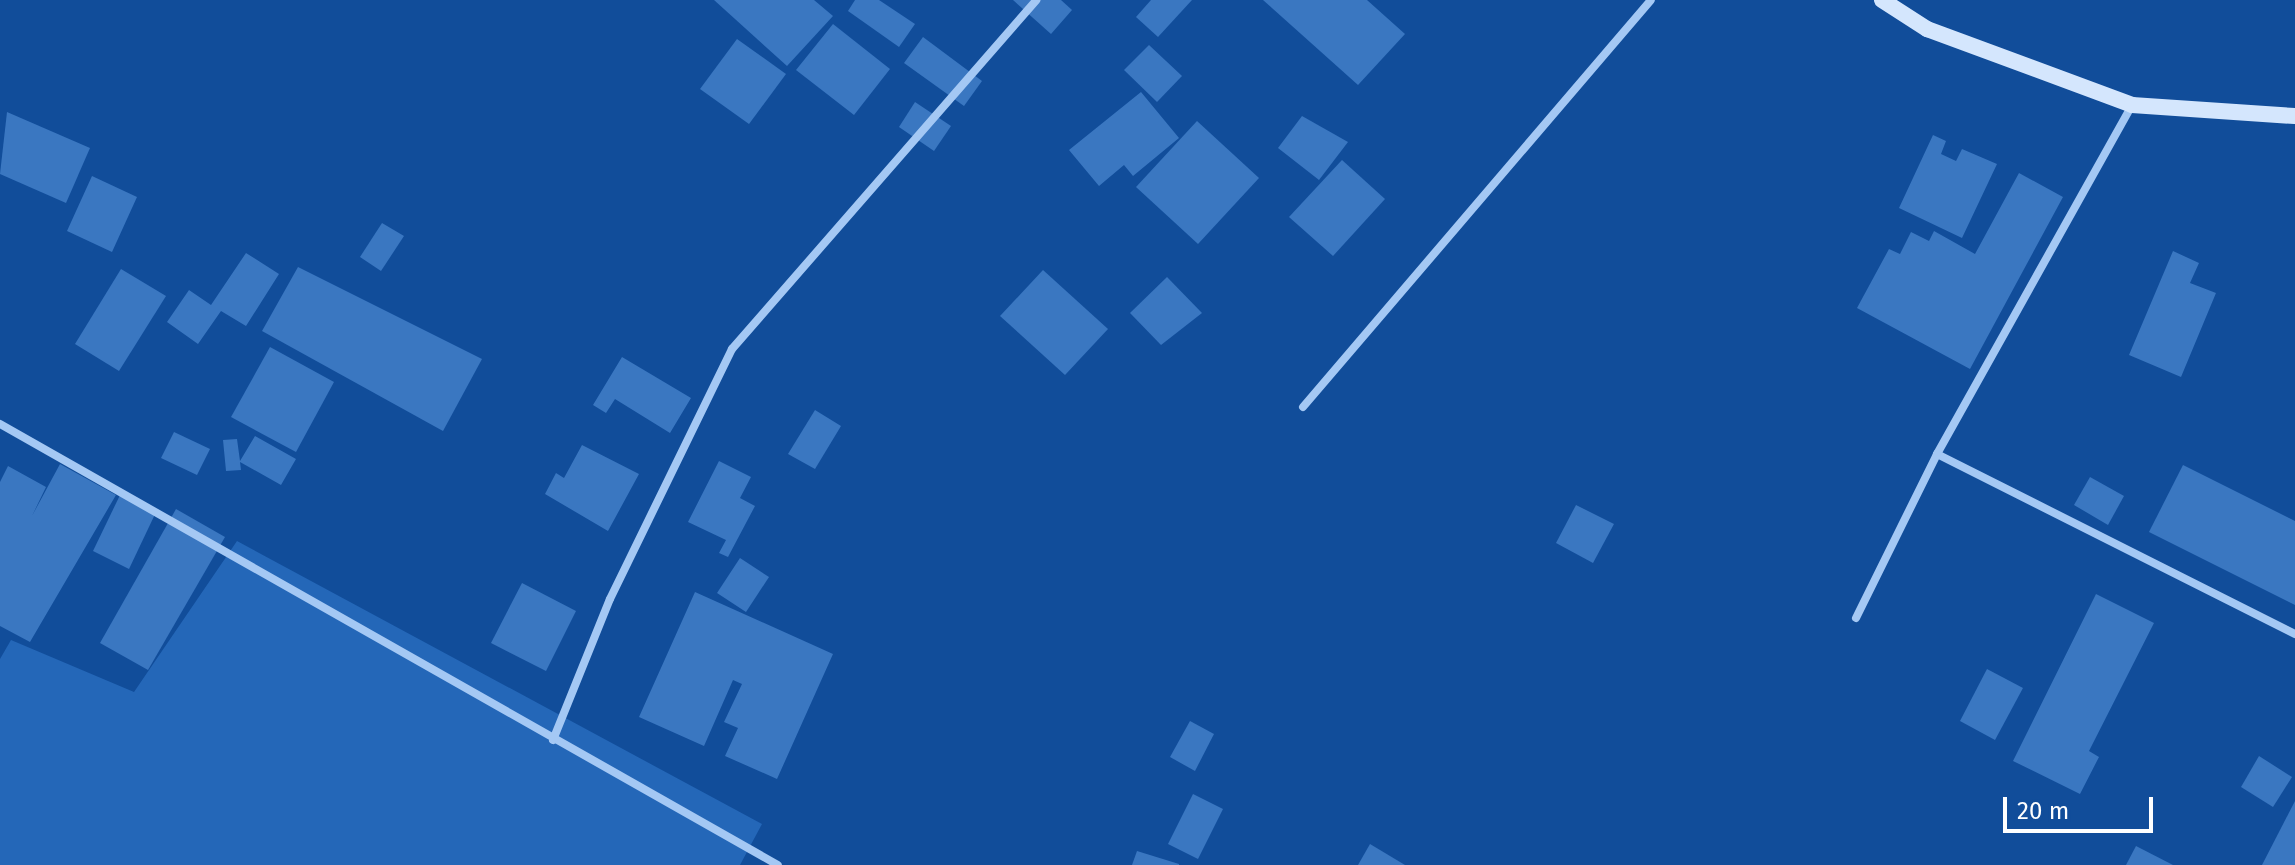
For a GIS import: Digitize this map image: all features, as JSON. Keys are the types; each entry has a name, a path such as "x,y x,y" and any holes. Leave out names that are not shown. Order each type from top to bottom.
{"street":[{"path":"553,740 610,599 732,349 1036,0"},
{"path":"1303,407 1651,0"},
{"path":"1882,0 1927,29 2132,105 2295,116"},
{"path":"1856,618 1937,454 2132,105"},
{"path":"0,424 778,865"},
{"path":"1937,454 2295,634"}],"shaded area":[{"path":"237,541 762,824 740,865 0,865 0,659 11,640 134,692"}],"building":[{"path":"714,0 814,0 833,16 787,66"},
{"path":"855,0 879,0 915,24 899,47 848,11"},
{"path":"1013,0 1061,0 1072,10 1051,34"},
{"path":"1151,0 1192,0 1158,37 1136,17"},
{"path":"1263,0 1367,0 1405,34 1358,85"},
{"path":"833,24 890,69 854,115 796,70"},
{"path":"923,37 982,81 964,106 904,63"},
{"path":"737,39 786,74 749,124 700,89"},
{"path":"1149,45 1182,76 1157,102 1124,70"},
{"path":"1141,92 1179,138 1133,176 1124,165 1099,186 1069,150"},
{"path":"915,102 951,126 934,151 899,127"},
{"path":"7,112 90,148 66,203 0,174"},
{"path":"1302,116 1348,142 1319,180 1278,148"},
{"path":"1197,121 1259,178 1198,244 1136,187"},
{"path":"1933,135 1946,141 1941,154 1956,161 1962,149 1997,164 1962,238 1899,208"},
{"path":"1342,160 1385,199 1333,256 1289,217"},
{"path":"2019,173 2063,197 1970,369 1857,308 1889,249 1900,254 1911,232 1929,241 1934,231 1975,254"},
{"path":"92,176 137,197 112,252 67,231"},
{"path":"382,223 404,236 381,271 360,257"},
{"path":"2173,251 2199,263 2190,283 2216,293 2181,377 2129,355"},
{"path":"246,253 279,274 246,326 221,311 198,344 167,322 189,290 211,305"},
{"path":"298,267 482,359 443,431 262,331"},
{"path":"121,269 166,296 119,371 75,344"},
{"path":"1043,270 1108,329 1065,375 1000,316"},
{"path":"1167,277 1202,313 1161,345 1130,313"},
{"path":"270,347 334,382 296,452 231,417"},
{"path":"622,357 691,398 670,433 615,399 606,413 593,405"},
{"path":"815,410 841,426 815,469 788,454"},
{"path":"174,432 210,449 197,475 161,458"},
{"path":"255,436 296,459 281,485 240,462 241,470 226,471 223,440 237,439 240,461"},
{"path":"582,445 639,474 608,531 545,494 556,473 564,478"},
{"path":"719,461 751,477 740,498 755,506 728,557 719,553 726,540 688,522"},
{"path":"60,464 116,495 30,642 0,626 0,482 8,466 46,487 32,516"},
{"path":"2183,465 2295,521 2295,605 2149,532"},
{"path":"2090,477 2124,496 2108,525 2074,505"},
{"path":"121,493 157,510 129,569 93,551"},
{"path":"1576,505 1614,524 1593,563 1556,543"},
{"path":"176,509 225,537 148,670 100,643"},
{"path":"740,558 769,577 746,612 717,593"},
{"path":"522,583 576,611 546,671 491,643"},
{"path":"695,592 833,654 777,779 725,756 738,728 724,722 742,684 733,680 704,746 639,717"},
{"path":"2096,594 2154,623 2089,751 2099,757 2080,794 2013,761"},
{"path":"1987,669 2023,688 1995,740 1960,721"},
{"path":"1190,721 1214,734 1195,771 1170,757"},
{"path":"2259,756 2292,777 2273,807 2241,787"},
{"path":"1193,794 1223,809 1198,859 1168,844"},
{"path":"2295,801 2295,865 2262,865"},
{"path":"1370,844 1405,865 1358,865"},
{"path":"2136,846 2173,865 2126,865"},
{"path":"1137,851 1179,864 1179,865 1132,865"}]}
